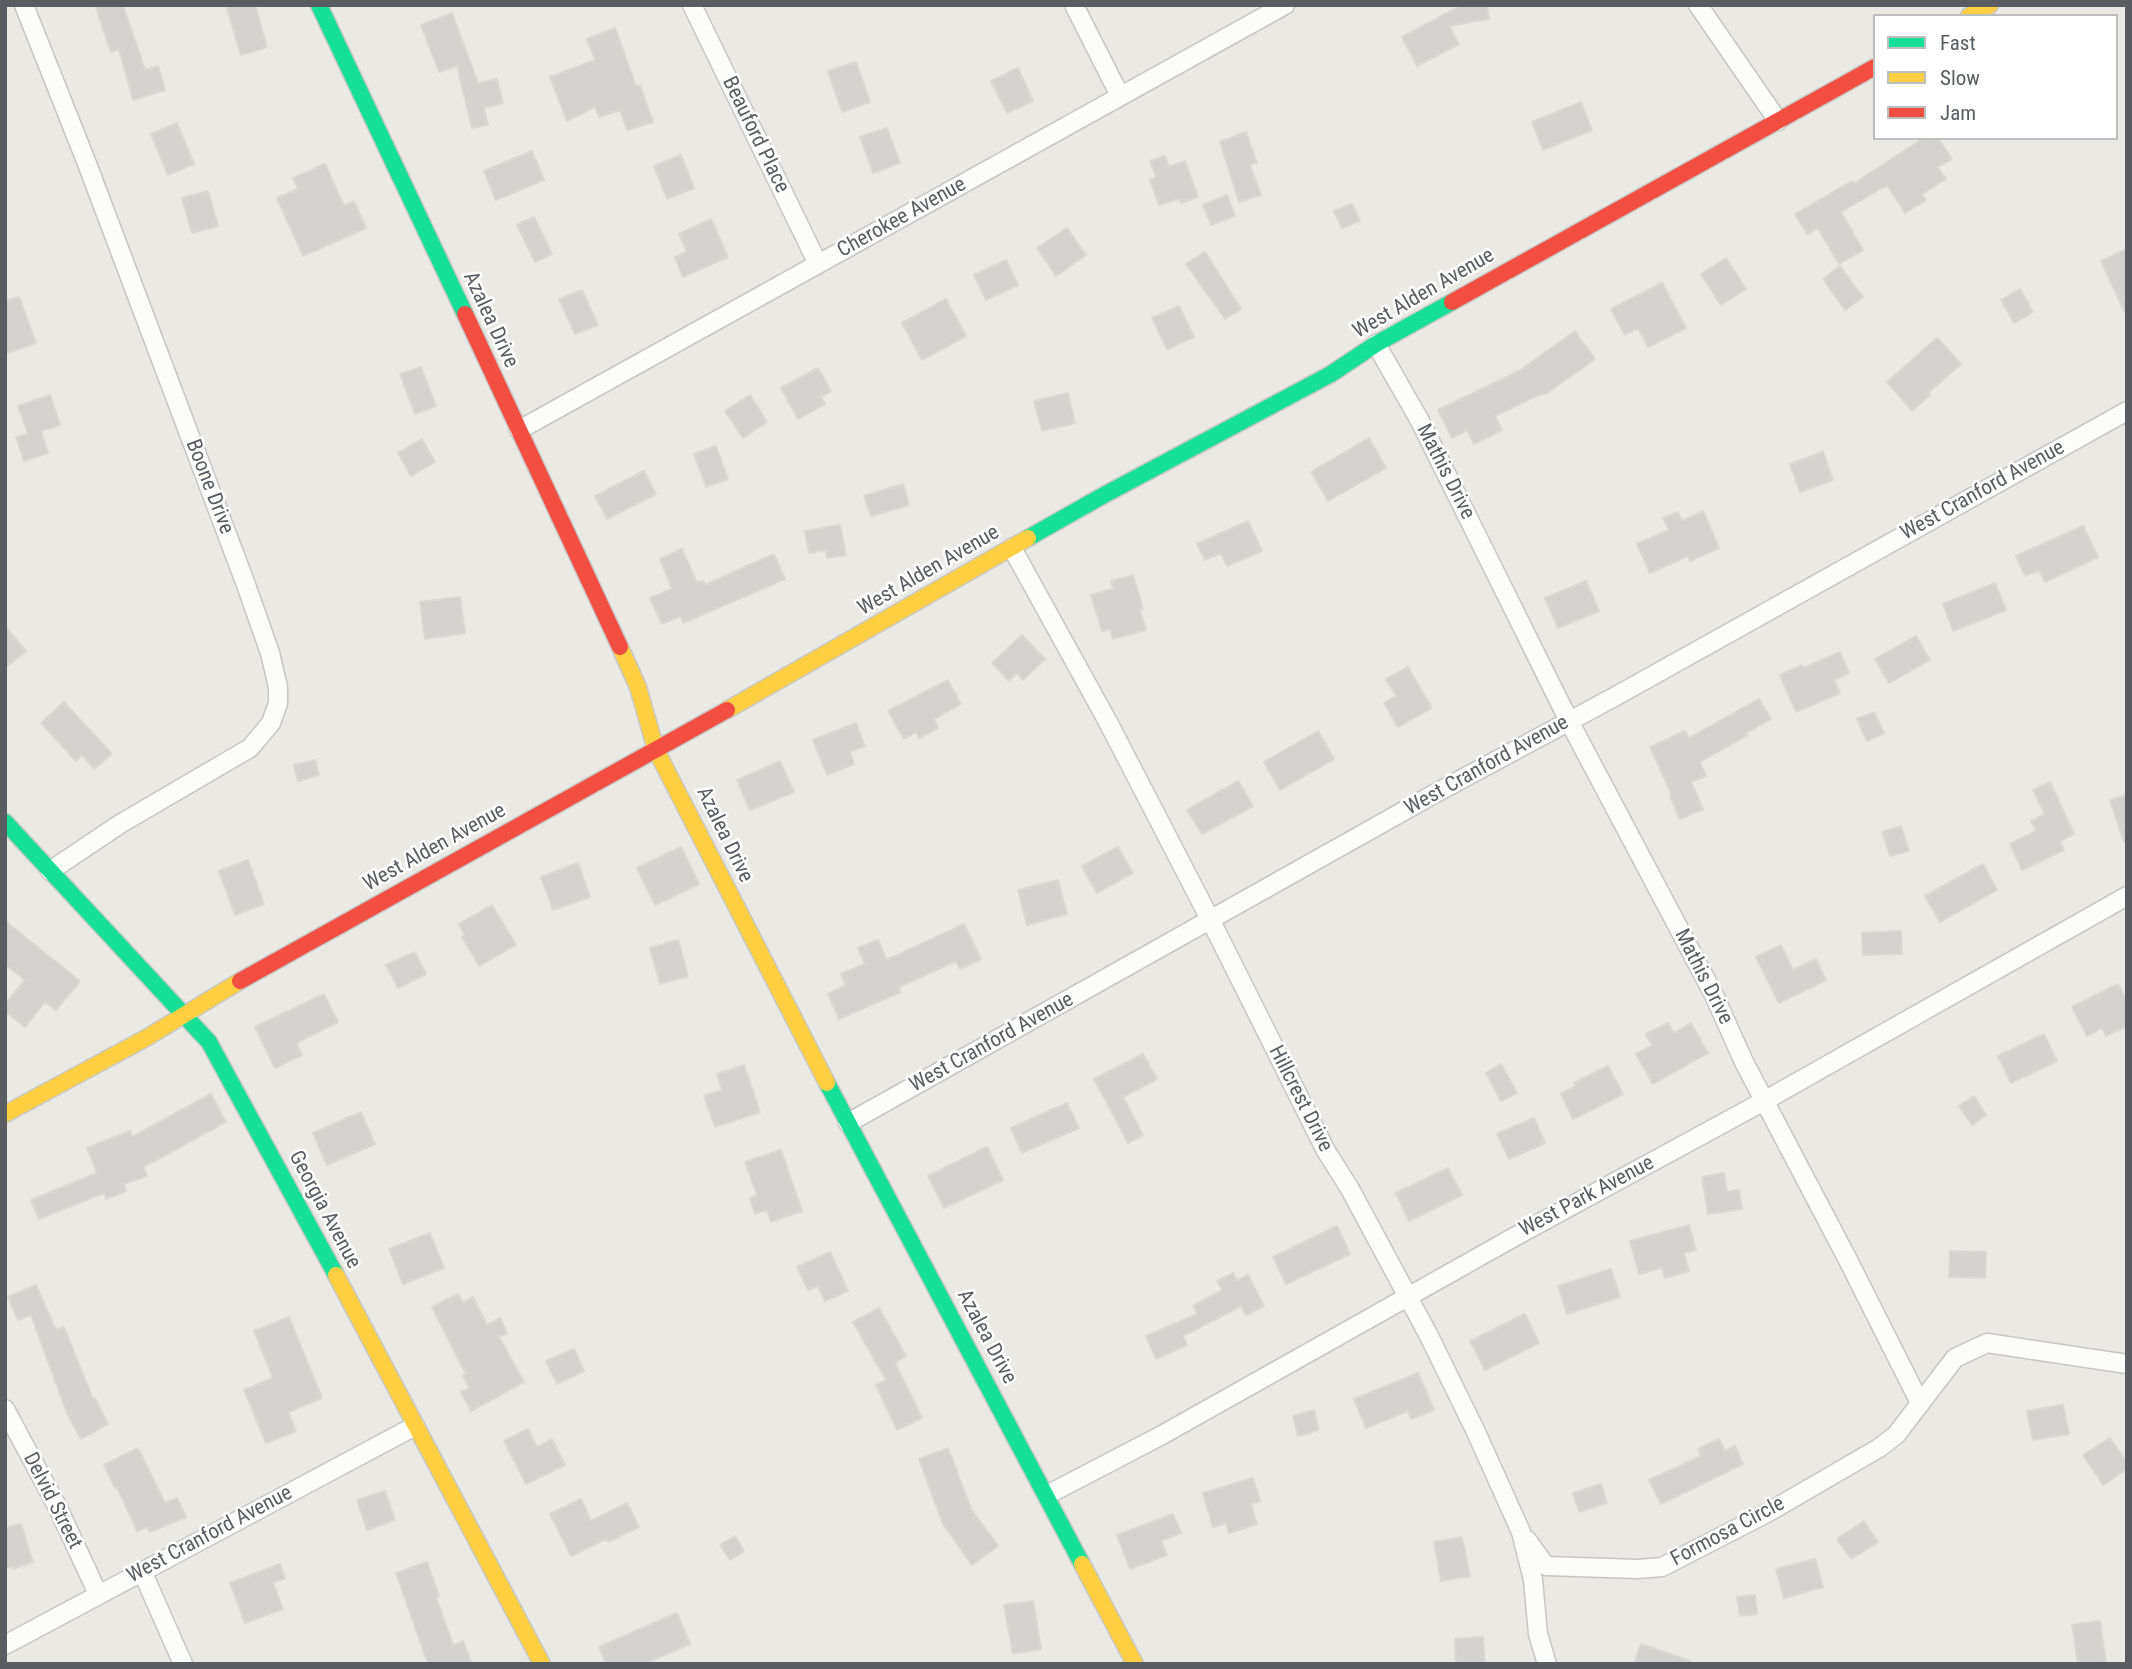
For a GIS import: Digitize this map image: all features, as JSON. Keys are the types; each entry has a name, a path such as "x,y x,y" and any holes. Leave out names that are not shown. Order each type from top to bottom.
{"street":[{"name":"Boone Drive","path":"24,5 246,582 270,653 278,687 278,704 271,723 250,748 120,824 51,871"},
{"name":"Azalea Drive","path":"319,5 638,687 656,750 848,1123 1135,1664"},
{"name":"Beauford Place","path":"692,5 818,264"},
{"path":"1074,5 1120,96"},
{"name":"Cherokee Avenue","path":"519,430 1285,5"},
{"path":"1698,5 1778,121"},
{"path":"1973,14 1990,5"},
{"name":"West Alden Avenue","path":"5,1114 146,1038 184,1014 1104,495 1331,374 1376,344 1873,68"},
{"name":"Mathis Drive","path":"1376,344 1420,421 1569,721 1713,993 1764,1101 1920,1403"},
{"name":"West Cranford Avenue","path":"848,1123 1434,794 2127,411"},
{"name":"Hillcrest Drive","path":"1012,548 1108,722 1326,1151 1349,1189 1476,1432 1521,1532 1533,1580 1538,1634 1546,1664"},
{"name":"Georgia Avenue","path":"5,822 209,1042 542,1664"},
{"name":"West Park Avenue","path":"1047,1495 1162,1435 2127,896"},
{"path":"1920,1403 1955,1358 1987,1343 2127,1364"},
{"name":"Formosa Circle","path":"1521,1532 1546,1566 1638,1569 1662,1567 1767,1513 1879,1448 1896,1435 1920,1403"},
{"name":"Delvid Street","path":"5,1409 58,1508 98,1594"},
{"name":"West Cranford Avenue","path":"5,1645 415,1426"},
{"path":"142,1571 183,1664"}],"building":[{"path":"95,5 123,5 145,70 158,66 165,90 133,100 119,49 111,52"},
{"path":"226,5 255,5 267,47 241,55"},
{"path":"1462,5 1487,5 1489,19 1449,26 1459,44 1417,66 1402,37"},
{"path":"452,13 478,83 497,79 503,103 484,108 488,125 472,128 457,66 439,72 421,25"},
{"path":"615,28 636,86 640,85 653,122 627,130 620,110 599,117 595,107 567,121 550,77 595,60 587,39"},
{"path":"856,62 870,102 842,112 828,71"},
{"path":"1018,68 1033,101 1007,113 991,81"},
{"path":"1581,102 1592,130 1543,150 1532,122"},
{"path":"177,123 194,164 168,175 151,134"},
{"path":"887,128 900,163 873,173 860,137"},
{"path":"1246,132 1257,163 1250,165 1261,195 1239,202 1220,142"},
{"path":"1921,140 1939,140 1952,159 1938,167 1946,179 1922,194 1926,200 1905,213 1887,185 1841,212 1863,250 1839,264 1818,228 1807,234 1795,214 1852,181 1853,184"},
{"path":"532,151 544,180 496,200 484,171"},
{"path":"681,155 694,188 667,199 654,166"},
{"path":"1165,156 1169,167 1185,161 1198,197 1181,203 1179,199 1159,205 1150,180 1156,177 1150,161"},
{"path":"325,164 344,206 354,201 366,228 303,256 277,198 298,189 293,178"},
{"path":"208,191 218,226 192,233 182,198"},
{"path":"1227,195 1235,216 1211,225 1203,205"},
{"path":"1352,204 1360,221 1342,228 1334,211"},
{"path":"534,217 552,254 535,262 517,225"},
{"path":"711,219 728,257 683,277 675,257 687,252 679,234"},
{"path":"1067,228 1086,255 1056,276 1037,248"},
{"path":"2127,249 2127,317 2101,261"},
{"path":"1205,252 1241,309 1225,319 1186,264"},
{"path":"1726,258 1746,289 1721,305 1701,274"},
{"path":"1006,260 1018,285 986,300 974,275"},
{"path":"1840,266 1863,297 1845,310 1823,279"},
{"path":"1662,283 1686,328 1648,347 1638,328 1625,335 1611,309"},
{"path":"2020,289 2033,312 2014,323 2001,300"},
{"path":"582,290 598,325 575,334 559,299"},
{"path":"19,297 36,343 5,354 5,301"},
{"path":"946,299 966,336 922,360 902,323"},
{"path":"1179,306 1194,337 1167,349 1152,318"},
{"path":"1575,331 1595,359 1544,395 1543,393 1495,416 1502,430 1474,444 1467,430 1452,438 1438,410 1519,371"},
{"path":"1937,338 1961,364 1912,411 1887,382"},
{"path":"421,367 436,406 415,414 400,374"},
{"path":"818,368 831,391 821,397 825,404 798,419 781,388"},
{"path":"1068,393 1075,423 1042,431 1034,401"},
{"path":"50,395 60,425 41,431 48,453 24,461 16,437 28,434 18,406"},
{"path":"750,395 767,422 743,438 725,411"},
{"path":"1369,438 1386,468 1328,501 1311,472"},
{"path":"422,439 435,462 411,476 398,453"},
{"path":"716,446 728,479 706,487 694,454"},
{"path":"1823,452 1833,480 1800,492 1790,464"},
{"path":"644,471 656,494 607,519 595,496"},
{"path":"903,484 909,505 871,516 864,496"},
{"path":"1703,511 1719,548 1690,561 1688,556 1650,573 1637,544 1669,530 1663,518 1678,512 1682,521"},
{"path":"1248,521 1262,551 1227,566 1221,553 1205,560 1197,544"},
{"path":"840,525 846,555 827,558 826,550 809,553 805,531"},
{"path":"2083,526 2098,557 2045,582 2039,570 2025,576 2016,556"},
{"path":"682,549 697,583 703,581 705,585 774,554 785,579 683,623 681,616 662,624 650,598 672,589 660,559"},
{"path":"1133,575 1146,630 1113,639 1110,629 1102,631 1091,595 1113,589 1111,581"},
{"path":"1586,581 1599,611 1558,628 1545,598"},
{"path":"1995,583 2006,610 1953,631 1943,604"},
{"path":"460,597 465,633 425,639 420,602"},
{"path":"5,626 26,651 5,668"},
{"path":"1022,635 1045,659 1023,680 1017,673 1009,681 992,663"},
{"path":"1916,636 1930,660 1889,683 1875,659"},
{"path":"1840,652 1849,673 1834,680 1840,693 1796,712 1780,675"},
{"path":"1408,667 1432,708 1398,727 1384,703 1396,696 1386,679"},
{"path":"948,680 961,704 934,719 938,728 919,738 916,732 904,739 888,711"},
{"path":"1759,699 1771,719 1700,762 1706,776 1691,782 1703,809 1680,819 1650,747 1685,731 1689,738"},
{"path":"64,702 112,754 94,769 82,755 76,761 41,723"},
{"path":"1874,712 1884,733 1867,741 1857,719"},
{"path":"856,723 865,746 850,752 854,764 827,775 813,740"},
{"path":"1318,731 1334,759 1280,790 1264,762"},
{"path":"315,760 319,775 298,781 294,765"},
{"path":"780,761 794,792 750,810 737,780"},
{"path":"1238,781 1253,806 1202,834 1187,810"},
{"path":"2050,782 2074,834 2060,841 2064,850 2022,870 2010,844 2036,831 2031,821 2045,814 2033,790"},
{"path":"2127,795 2127,842 2124,842 2110,800"},
{"path":"1901,826 1909,851 1890,856 1882,832"},
{"path":"681,847 699,884 655,905 637,868"},
{"path":"1118,847 1133,873 1097,893 1082,866"},
{"path":"248,860 264,904 235,915 219,871"},
{"path":"578,863 590,897 553,910 541,877"},
{"path":"1983,864 1997,890 1940,922 1925,896"},
{"path":"1058,880 1067,914 1027,925 1018,890"},
{"path":"492,905 516,945 479,966 462,937 465,935 459,924"},
{"path":"5,921 80,981 56,1010 45,1002 25,1027 5,1011 5,1004 25,980 5,964"},
{"path":"964,924 981,959 960,969 956,961 899,987 901,992 839,1019 828,994 846,985 841,974 865,964 858,948 878,940 887,960"},
{"path":"1901,931 1902,954 1863,955 1862,933"},
{"path":"678,940 688,976 660,984 650,948"},
{"path":"1781,945 1793,970 1816,959 1826,980 1779,1003 1756,957"},
{"path":"415,952 426,974 398,988 386,965"},
{"path":"2118,984 2127,1002 2127,1026 2106,1036 2102,1028 2087,1036 2072,1007"},
{"path":"324,994 338,1022 296,1043 302,1055 275,1068 255,1027"},
{"path":"1668,1023 1674,1033 1691,1023 1708,1053 1653,1084 1636,1054 1652,1045 1646,1034"},
{"path":"2044,1034 2057,1061 2011,1083 1998,1056"},
{"path":"1143,1054 1157,1079 1123,1097 1143,1135 1128,1143 1094,1079"},
{"path":"1501,1064 1517,1093 1501,1101 1486,1073"},
{"path":"744,1065 760,1112 715,1127 704,1096 722,1090 717,1074"},
{"path":"1608,1066 1623,1094 1573,1119 1561,1094 1576,1086 1574,1083"},
{"path":"211,1094 226,1122 143,1167 147,1176 124,1184 126,1191 106,1199 104,1193 39,1219 31,1200 97,1173 87,1148 130,1131 132,1137"},
{"path":"1974,1096 1986,1115 1972,1125 1959,1106"},
{"path":"1067,1103 1079,1128 1022,1153 1011,1128"},
{"path":"361,1112 375,1144 327,1165 313,1133"},
{"path":"1534,1118 1545,1143 1509,1159 1497,1134"},
{"path":"987,1147 1003,1180 944,1208 928,1176"},
{"path":"781,1150 802,1211 771,1222 767,1210 755,1214 750,1198 757,1195 745,1162"},
{"path":"1448,1168 1462,1195 1409,1221 1396,1193"},
{"path":"1724,1173 1727,1192 1739,1190 1742,1209 1708,1214 1702,1177"},
{"path":"1689,1225 1696,1250 1684,1253 1689,1271 1665,1278 1662,1268 1639,1274 1630,1241"},
{"path":"1337,1226 1350,1254 1286,1284 1273,1257"},
{"path":"430,1233 444,1268 403,1284 389,1249"},
{"path":"1950,1251 1986,1252 1985,1278 1949,1277"},
{"path":"830,1252 848,1291 825,1301 818,1286 808,1290 797,1267"},
{"path":"1611,1269 1620,1297 1567,1314 1558,1286"},
{"path":"1233,1273 1237,1281 1248,1275 1264,1306 1246,1315 1241,1306 1183,1336 1187,1345 1156,1359 1146,1336 1197,1314 1193,1306 1222,1290 1217,1281"},
{"path":"36,1285 56,1330 64,1327 93,1399 95,1398 108,1424 81,1439 67,1413 31,1315 18,1320 8,1297"},
{"path":"458,1294 463,1302 473,1297 487,1325 500,1318 507,1333 499,1337 524,1382 471,1411 461,1392 469,1388 463,1376 466,1374 432,1307"},
{"path":"879,1308 906,1356 895,1363 922,1418 897,1430 876,1385 886,1380 853,1322"},
{"path":"1525,1314 1539,1343 1485,1370 1470,1341"},
{"path":"289,1317 322,1398 288,1412 296,1431 266,1443 244,1390 273,1378 254,1331"},
{"path":"574,1349 584,1371 557,1384 546,1361"},
{"path":"1418,1373 1434,1410 1411,1419 1408,1411 1366,1428 1354,1399"},
{"path":"2063,1405 2069,1434 2033,1440 2027,1411"},
{"path":"1314,1410 1319,1430 1298,1436 1293,1416"},
{"path":"528,1429 537,1447 552,1439 565,1465 526,1484 504,1441"},
{"path":"2110,1438 2127,1463 2127,1469 2103,1485 2083,1455"},
{"path":"1719,1439 1725,1451 1735,1446 1743,1464 1661,1504 1649,1480 1701,1456 1698,1449"},
{"path":"138,1448 165,1503 177,1498 186,1517 150,1532 147,1527 137,1531 104,1465"},
{"path":"948,1448 971,1509 998,1546 972,1565 943,1524 919,1459"},
{"path":"1253,1478 1260,1501 1251,1504 1257,1524 1229,1533 1226,1523 1213,1527 1203,1493"},
{"path":"1601,1484 1607,1503 1579,1512 1573,1493"},
{"path":"385,1491 395,1520 367,1530 357,1500"},
{"path":"581,1499 591,1521 627,1503 639,1527 571,1556 550,1514"},
{"path":"1173,1514 1181,1533 1161,1541 1167,1555 1130,1569 1117,1535"},
{"path":"1864,1521 1878,1542 1851,1559 1837,1539"},
{"path":"21,1524 33,1562 13,1569 12,1566 5,1568 5,1528"},
{"path":"735,1536 744,1551 730,1560 720,1545"},
{"path":"1462,1537 1470,1576 1441,1581 1434,1542"},
{"path":"1815,1559 1823,1587 1784,1598 1776,1569"},
{"path":"427,1562 453,1645 463,1641 472,1664 428,1664 396,1573"},
{"path":"280,1564 285,1578 273,1583 283,1609 245,1623 230,1583"},
{"path":"1755,1595 1757,1614 1740,1616 1737,1597"},
{"path":"1033,1601 1041,1649 1013,1654 1004,1605"},
{"path":"677,1613 690,1644 644,1664 606,1664 599,1647"},
{"path":"2100,1621 2106,1664 2078,1664 2072,1625"},
{"path":"1483,1637 1485,1664 1456,1664 1455,1639"},
{"path":"1641,1644 1690,1661 1690,1664 1634,1664"}],"traffic: fast":[{"path":"319,5 465,314"},
{"path":"1028,538 1331,374 1376,344 1452,302"},
{"path":"5,822 209,1042 336,1275"},
{"path":"827,1083 1082,1564"}],"traffic: slow":[{"path":"1973,14 1990,5"},
{"path":"727,710 1028,538"},
{"path":"620,647 638,687 656,750 827,1083"},
{"path":"5,1114 146,1038 240,981"},
{"path":"336,1275 542,1664"},
{"path":"1082,1564 1135,1664"}],"traffic: jam":[{"path":"1452,302 1873,68"},
{"path":"465,314 620,647"},
{"path":"240,981 727,710"}]}
